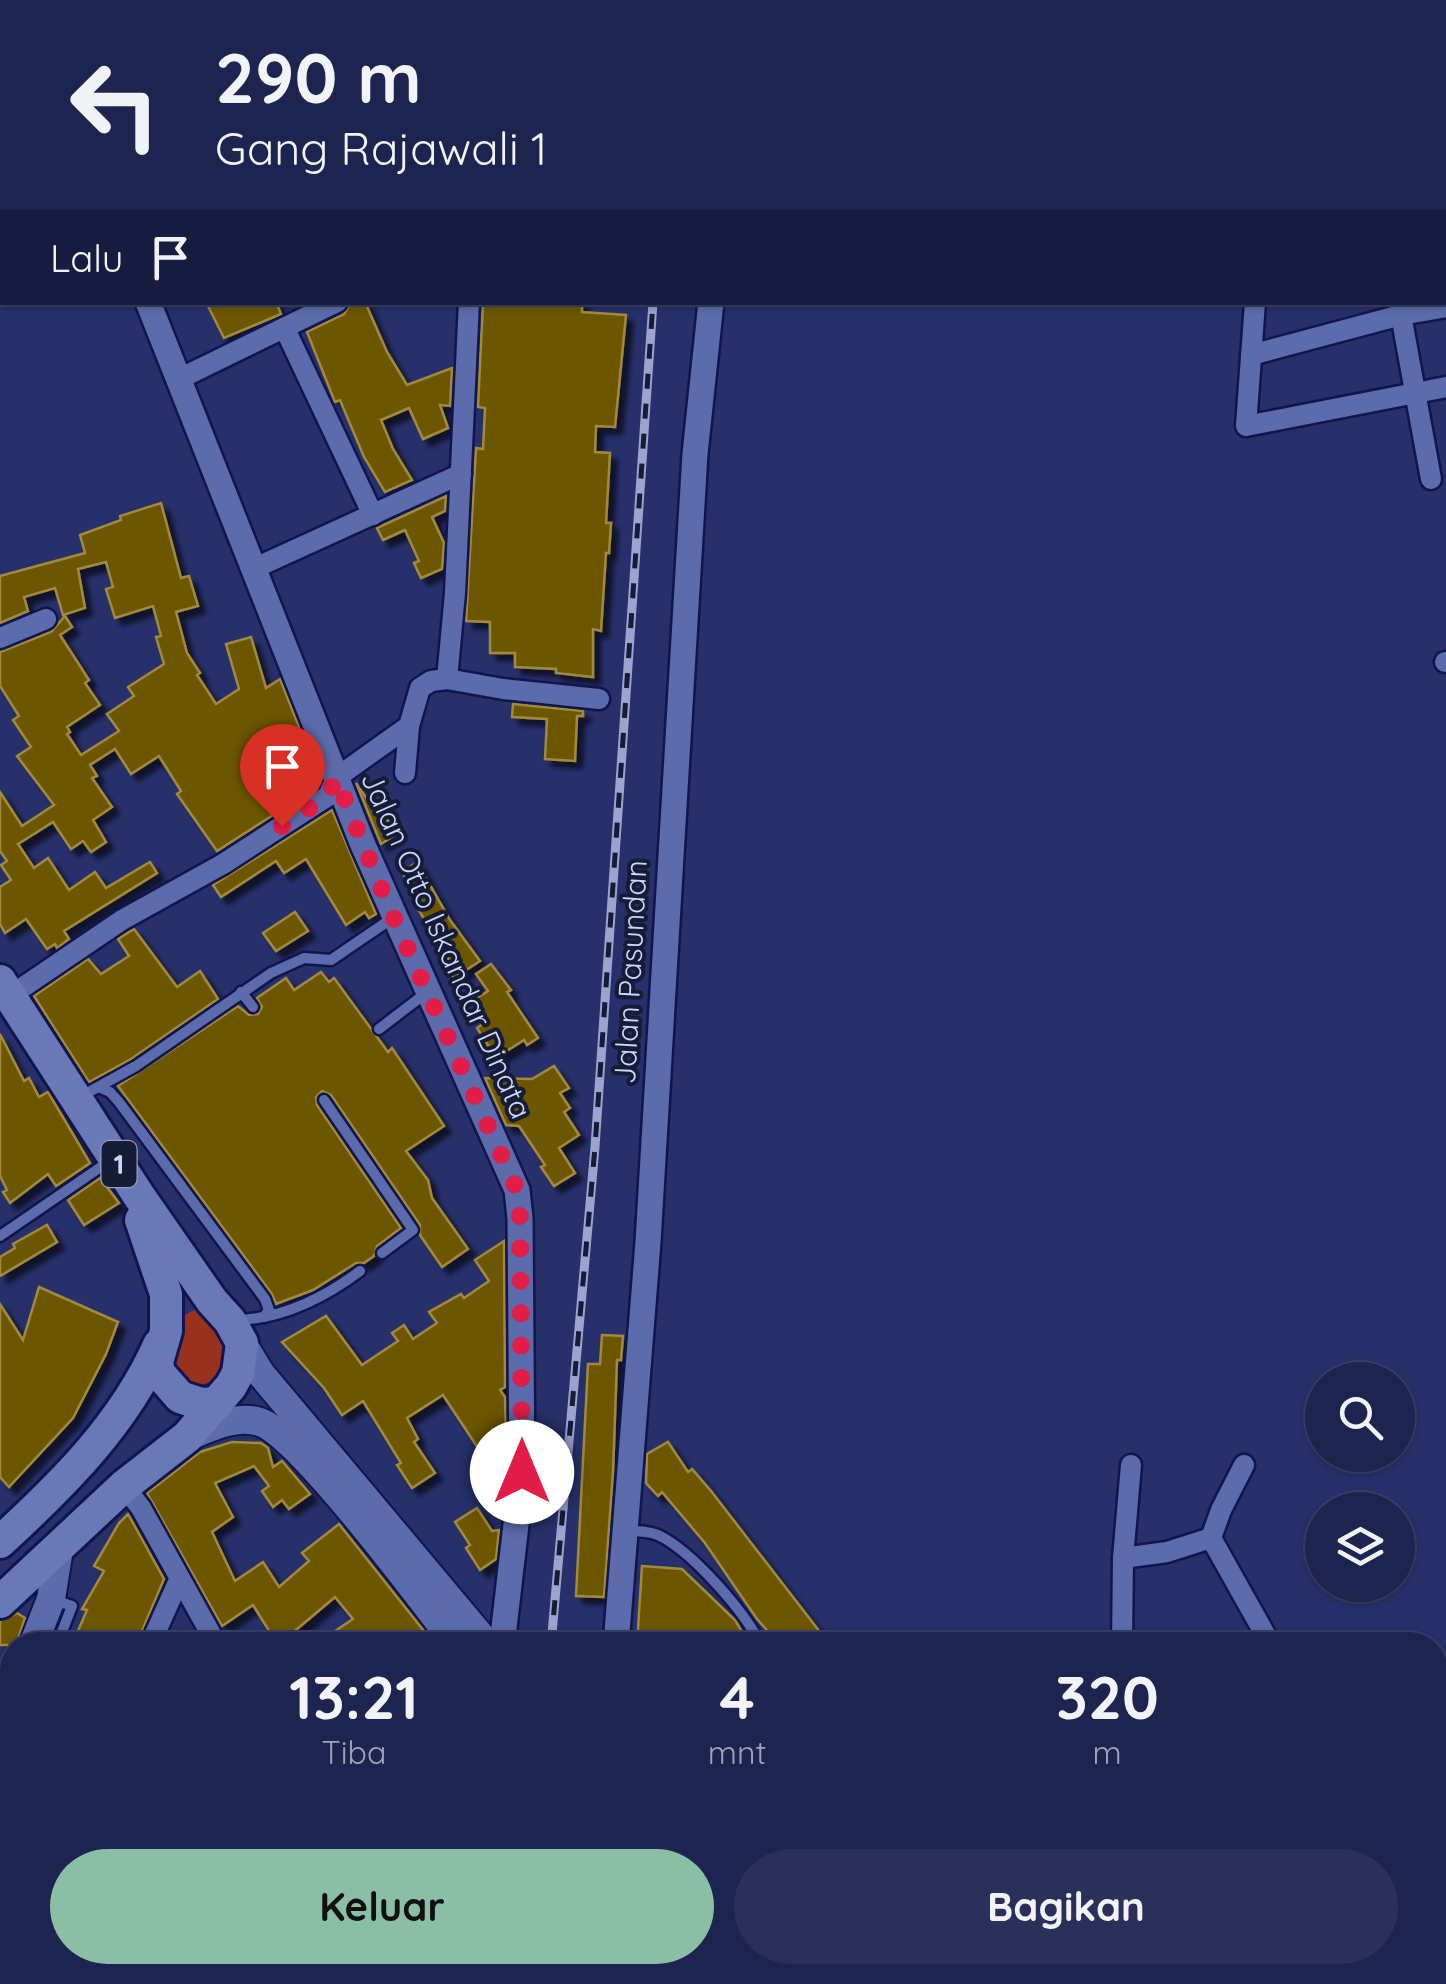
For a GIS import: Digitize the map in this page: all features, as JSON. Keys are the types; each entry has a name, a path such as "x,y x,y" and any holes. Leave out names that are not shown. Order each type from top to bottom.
{"main road":[{"name":"1","path":"3,993 88,1093 228,1322"},
{"name":"1","path":"3,993 108,1162 150,1240 166,1294 166,1331"},
{"path":"446,1632 278,1432 260,1422 180,1397 170,1389 156,1362 171,1318 187,1301 199,1297 228,1322 261,1374 477,1632"},
{"path":"0,1602 124,1486 187,1437 229,1411 238,1373 228,1322"},
{"path":"0,1542 105,1436 136,1391 166,1331"},
{"path":"38,1632 50,1599 59,1549"}],"street":[{"name":"Jalan Otto Iskandar Dinata","path":"149,305 394,918 517,1190 522,1472 504,1632"},
{"path":"446,679 455,593 469,305"},
{"name":"Jalan Pasundan","path":"617,1632 648,1242 695,454 711,305"},
{"path":"1255,305 1244,423 1250,428 1446,387"},
{"path":"179,379 285,329 323,306"},
{"path":"1251,355 1423,306 1446,307"},
{"path":"1401,315 1431,479"},
{"path":"285,329 373,515"},
{"path":"256,568 461,474"},
{"path":"0,638 46,620"},
{"path":"406,773 409,726 420,688 431,681 446,679 599,700"},
{"path":"3,993 223,864 328,796 336,778 409,726"},
{"path":"1244,1464 1220,1510 1211,1538 1264,1632"},
{"path":"1122,1632 1123,1558 1131,1466"},
{"path":"124,1486 141,1508 209,1632"},
{"path":"1123,1558 1167,1552 1211,1538"},
{"path":"156,1632 179,1580"}],"lane":[{"path":"88,1093 136,1066 242,992 304,958 331,960 394,918"},
{"path":"379,1029 429,991"},
{"path":"242,992 253,1007"},
{"path":"88,1093 110,1092 119,1102 265,1298 269,1310 264,1317"},
{"path":"324,1100 413,1230 382,1254"},
{"path":"0,1236 108,1162"},
{"path":"228,1322 264,1317 324,1298 360,1271"},
{"path":"281,1311 290,1313 324,1303"},
{"path":"624,1531 654,1533 672,1544 702,1570 755,1632"},
{"path":"50,1599 72,1606 62,1632"}],"shaded area":[{"path":"194,1310 204,1314 229,1346 225,1369 213,1380 198,1385 183,1382 169,1358 174,1330"}],"building":[{"path":"208,305 277,305 281,314 224,338"},
{"path":"349,305 366,305 407,385 452,368 450,406 440,405 448,428 423,439 409,408 381,420 412,480 385,492 364,457 340,400 335,402 307,332 344,314"},
{"path":"483,305 582,305 582,312 626,315 615,427 596,426 595,452 610,453 606,523 611,523 601,631 593,629 593,677 556,673 556,669 515,667 515,653 490,653 490,622 466,621 476,448 483,449 485,408 478,407"},
{"path":"446,496 445,511 432,517 444,543 442,569 421,578 414,563 419,561 405,530 383,540 377,528"},
{"path":"161,503 181,578 189,576 198,606 176,612 187,653 200,673 197,675 216,704 239,689 226,644 251,637 266,688 280,679 306,744 303,746 320,780 317,787 217,851 177,794 181,791 159,756 131,774 115,749 90,765 97,776 92,778 112,807 93,820 106,842 91,852 83,841 71,849 53,822 18,844 34,868 48,858 69,890 95,872 106,888 150,862 157,873 64,931 69,939 57,948 55,944 47,949 26,919 5,933 0,924 0,887 11,880 1,865 7,861 0,851 0,792 22,826 54,805 17,756 31,747 13,720 19,716 0,686 0,652 51,632 65,616 72,627 60,635 100,705 67,727 67,734 81,755 119,731 107,714 134,696 128,687 164,664 156,637 161,636 153,606 115,618 106,589 113,587 106,562 78,569 85,608 63,615 55,588 24,597 28,611 0,623 0,576 85,553 80,535"},
{"path":"513,704 583,711 583,716 577,716 575,761 545,759 547,719 512,717"},
{"path":"356,783 397,834 381,844"},
{"path":"332,810 376,914 369,918 365,912 346,925 306,859 284,873 276,861 221,897 213,885"},
{"path":"417,862 450,920 480,961 454,978 444,963 449,960 418,909 423,906 402,872"},
{"path":"295,912 308,931 276,951 263,933"},
{"path":"134,929 177,987 200,971 218,999 131,1059 89,1082 34,996 88,959 101,974 129,956 118,939"},
{"path":"491,964 538,1038 527,1045 524,1040 491,1061 483,1048 488,1045 477,1028 487,1021 473,1000 488,991 476,974"},
{"path":"321,972 329,982 334,978 388,1052 392,1048 444,1126 406,1151 428,1180 432,1198 468,1249 442,1267 420,1235 420,1225 331,1095 322,1091 316,1097 317,1105 401,1228 377,1246 374,1256 364,1263 356,1263 313,1290 276,1304 118,1086 238,1006 249,1015 258,1014 262,1007 257,998 286,978 294,990"},
{"path":"0,1034 24,1081 29,1078 39,1097 48,1092 90,1163 56,1186 48,1174 10,1203 0,1176"},
{"path":"554,1066 569,1088 560,1093 570,1108 564,1112 579,1135 559,1148 575,1173 554,1186 519,1126 506,1125 485,1078 532,1079"},
{"path":"100,1178 119,1203 84,1225 68,1200"},
{"path":"47,1225 57,1242 0,1276 0,1257 15,1248 13,1244"},
{"path":"504,1241 505,1387 500,1390 505,1397 506,1447 497,1435 478,1448 443,1395 407,1418 418,1439 414,1442 435,1473 412,1488 363,1401 342,1415 324,1388 282,1342 326,1316 362,1365 398,1341 392,1333 404,1325 413,1339 437,1323 429,1312 461,1294 464,1298 489,1281 475,1260"},
{"path":"39,1287 118,1322 73,1418 9,1487 0,1477 0,1304 23,1340"},
{"path":"602,1335 623,1336 621,1360 617,1360 604,1597 576,1596 588,1364 600,1364"},
{"path":"232,1442 261,1443 268,1448 273,1467 282,1461 310,1494 289,1509 282,1500 273,1507 262,1491 269,1486 254,1466 215,1483 233,1517 212,1532 235,1581 263,1562 279,1587 309,1561 302,1553 339,1524 425,1632 334,1632 353,1619 335,1597 293,1632 270,1632 253,1605 222,1626 147,1493 200,1452"},
{"path":"668,1442 688,1472 692,1469 711,1491 820,1632 768,1632 705,1543 662,1492 658,1496 646,1483 647,1454"},
{"path":"477,1508 492,1531 499,1530 496,1559 480,1570 455,1522"},
{"path":"128,1514 164,1579 142,1632 78,1632 87,1610 82,1609 104,1571 94,1566"},
{"path":"642,1566 682,1569 735,1620 742,1632 638,1632"},
{"path":"17,1613 25,1618 20,1632 0,1632 0,1621"}],"railway":[{"path":"552,1632 595,1147 653,305"}],"route":[{"path":"282,826 328,796 336,778 392,914 517,1190 522,1472"}]}
